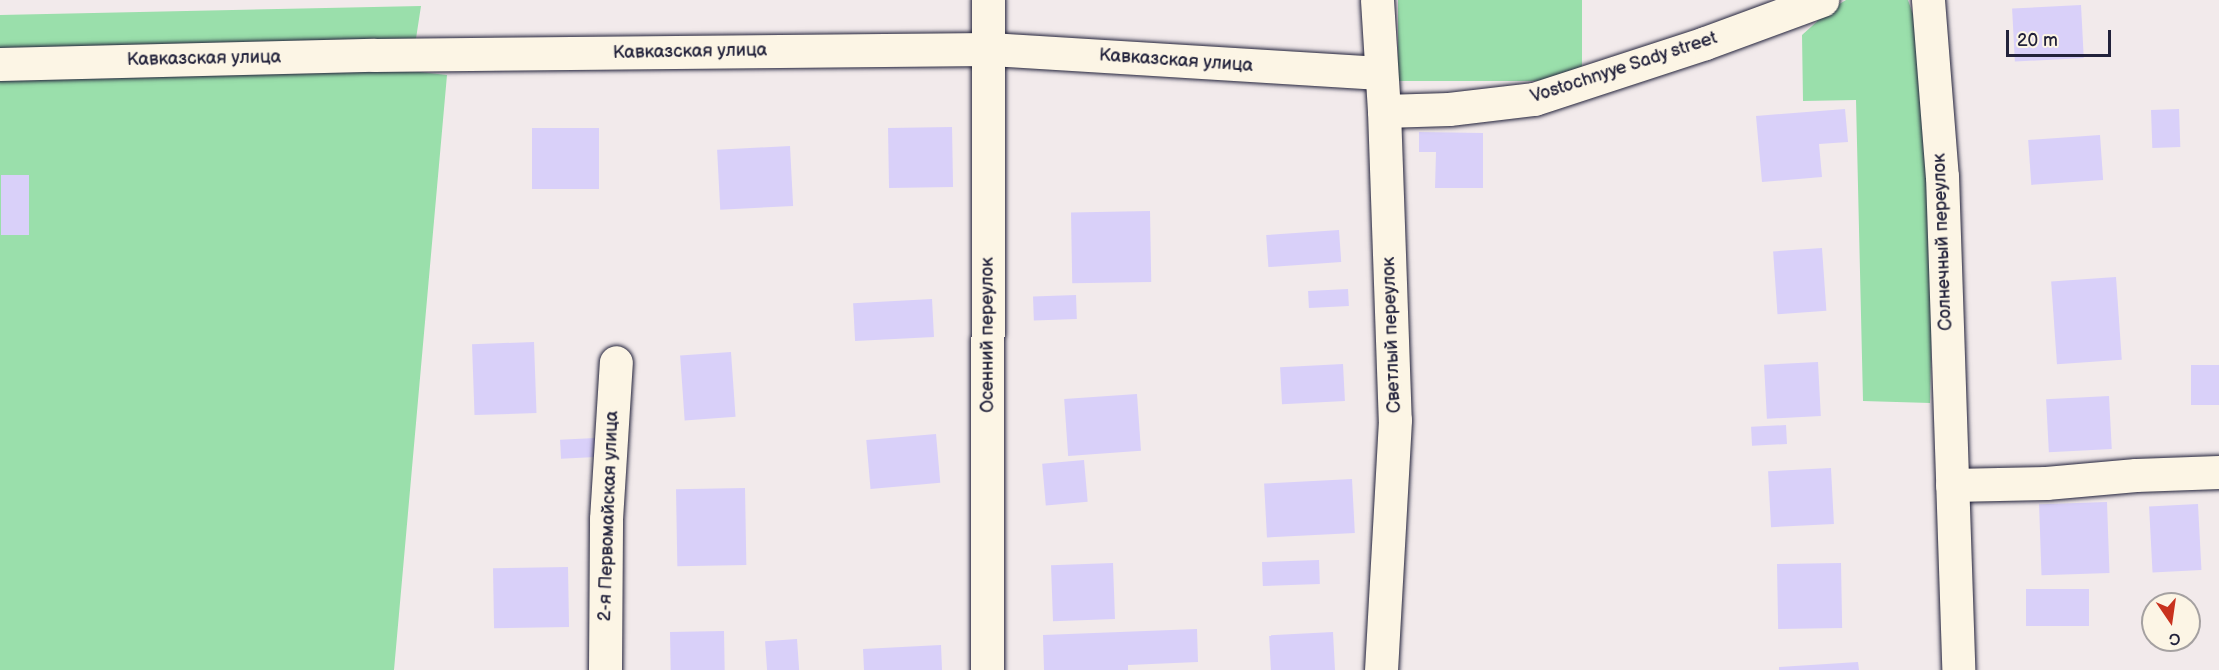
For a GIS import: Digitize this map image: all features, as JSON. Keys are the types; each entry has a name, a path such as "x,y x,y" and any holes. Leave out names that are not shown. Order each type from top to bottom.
{"street":[{"name":"Осенний переулок","path":"987,670 988,0"},
{"name":"Светлый переулок","path":"1377,0 1384,111 1395,420 1381,670"},
{"name":"Vostochnyye Sady street","path":"1384,111 1449,109 1534,99 1705,44 1822,0"},
{"name":"Солнечный переулок","path":"1928,0 1942,176 1958,670"},
{"name":"Кавказcкая улица","path":"0,64 374,55 989,49 1380,74"},
{"name":"2-я Первомайская улица","path":"605,670 606,519 616,362"},
{"path":"1952,485 2046,483 2136,475 2219,472"}],"green space":[{"path":"1398,0 1582,0 1582,81 1398,81"},
{"path":"1846,0 1908,0 1918,29 1927,87 1932,315 1930,403 1863,401 1856,100 1803,101 1802,35 1831,9"},
{"path":"421,6 411,71 447,75 394,670 0,670 0,15"}],"building":[{"path":"2081,5 2084,58 2015,62 2012,9"},
{"path":"1845,109 1848,142 1819,144 1822,177 1762,182 1756,116"},
{"path":"2179,109 2180,147 2152,148 2151,110"},
{"path":"952,127 953,187 889,188 888,128"},
{"path":"532,128 599,128 599,189 532,189"},
{"path":"1419,132 1483,133 1483,188 1435,188 1436,152 1419,152"},
{"path":"2100,135 2103,180 2031,185 2028,140"},
{"path":"790,146 793,206 720,210 717,150"},
{"path":"1,175 29,175 29,235 1,235"},
{"path":"1150,211 1151,282 1072,283 1071,212"},
{"path":"1339,230 1341,262 1268,267 1266,235"},
{"path":"1822,248 1826,311 1778,314 1773,251"},
{"path":"2116,277 2122,360 2057,364 2051,282"},
{"path":"1348,289 1349,306 1309,308 1308,291"},
{"path":"1076,295 1077,319 1034,320 1033,297"},
{"path":"932,299 934,337 855,341 853,303"},
{"path":"534,342 536,413 475,415 472,344"},
{"path":"731,352 736,417 685,420 680,356"},
{"path":"1818,362 1821,416 1767,419 1764,365"},
{"path":"1343,364 1345,401 1282,404 1280,367"},
{"path":"2191,365 2219,365 2219,405 2191,405"},
{"path":"1137,394 1141,451 1068,456 1064,399"},
{"path":"2109,396 2112,449 2049,452 2046,399"},
{"path":"1786,425 1787,444 1752,446 1751,427"},
{"path":"936,434 940,483 871,489 866,440"},
{"path":"595,438 596,457 561,459 560,440"},
{"path":"1084,460 1088,502 1046,506 1042,464"},
{"path":"1831,468 1834,524 1771,527 1768,471"},
{"path":"1352,479 1355,533 1267,538 1264,484"},
{"path":"745,488 746,565 677,566 676,489"},
{"path":"2107,502 2109,573 2042,575 2039,504"},
{"path":"2198,504 2201,570 2153,572 2149,507"},
{"path":"1319,560 1320,584 1263,586 1262,562"},
{"path":"1113,563 1115,619 1053,621 1051,565"},
{"path":"1841,563 1842,628 1778,629 1777,564"},
{"path":"568,567 569,627 494,628 493,568"},
{"path":"2026,589 2089,589 2089,626 2026,626"},
{"path":"1197,629 1198,662 1128,665 1128,670 1044,670 1043,635"},
{"path":"724,631 725,670 671,670 670,632"},
{"path":"1333,632 1335,670 1271,670 1269,635"},
{"path":"797,639 799,670 767,670 765,641"},
{"path":"941,645 942,670 864,670 863,649"},
{"path":"1858,662 1859,670 1779,670 1779,667"}]}
